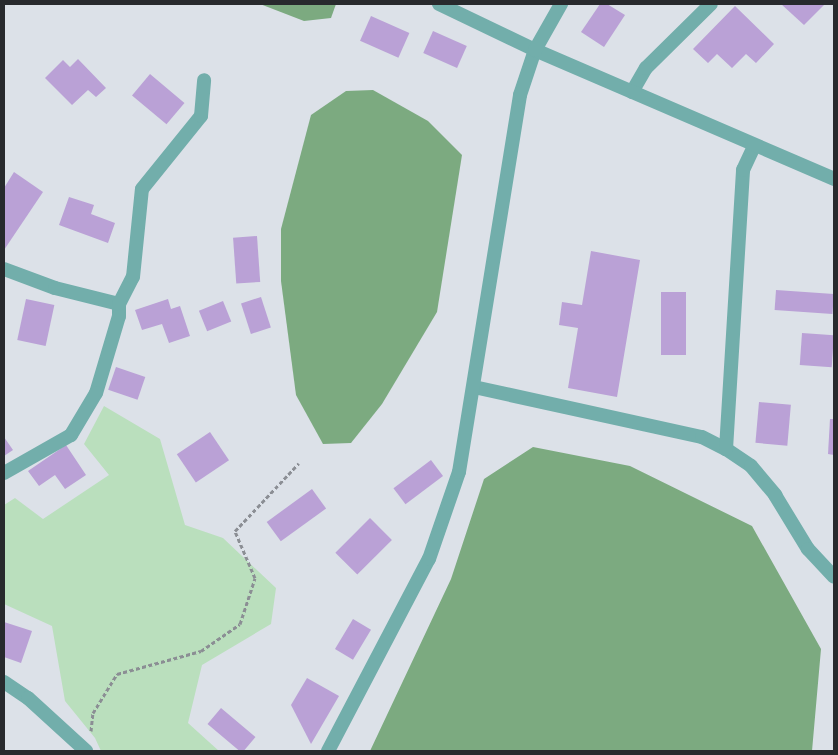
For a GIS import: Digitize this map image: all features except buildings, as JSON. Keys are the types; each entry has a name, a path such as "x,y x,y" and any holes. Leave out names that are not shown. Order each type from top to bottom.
{"street":[{"path":"439,4 535,50 754,146 834,178"},
{"path":"328,751 429,558 460,472 520,95 535,50 560,4"},
{"path":"632,92 646,68 711,4"},
{"path":"4,472 71,435 96,393 119,316 119,304 133,277 142,188 201,116 204,80"},
{"path":"726,449 743,170 754,146"},
{"path":"4,269 55,288 119,304"},
{"path":"474,387 702,437 726,449 751,466 776,495 808,549 834,577"},
{"path":"4,682 28,698 88,746"}],"path":[{"path":"88,746 93,713 117,674 201,651 240,624 255,578 235,531 299,463"}],"green space":[{"path":"260,4 336,4 331,18 304,21"},
{"path":"373,90 428,121 462,155 437,312 382,404 351,443 323,444 296,395 281,281 281,229 311,115 346,91"},
{"path":"104,406 160,439 185,525 223,538 276,588 271,624 202,665 188,723 219,751 101,751 95,738 65,701 52,626 4,604 4,505 15,498 43,519 109,475 84,444"},
{"path":"533,447 630,466 752,526 821,649 812,751 370,751 451,579 484,479"}]}
